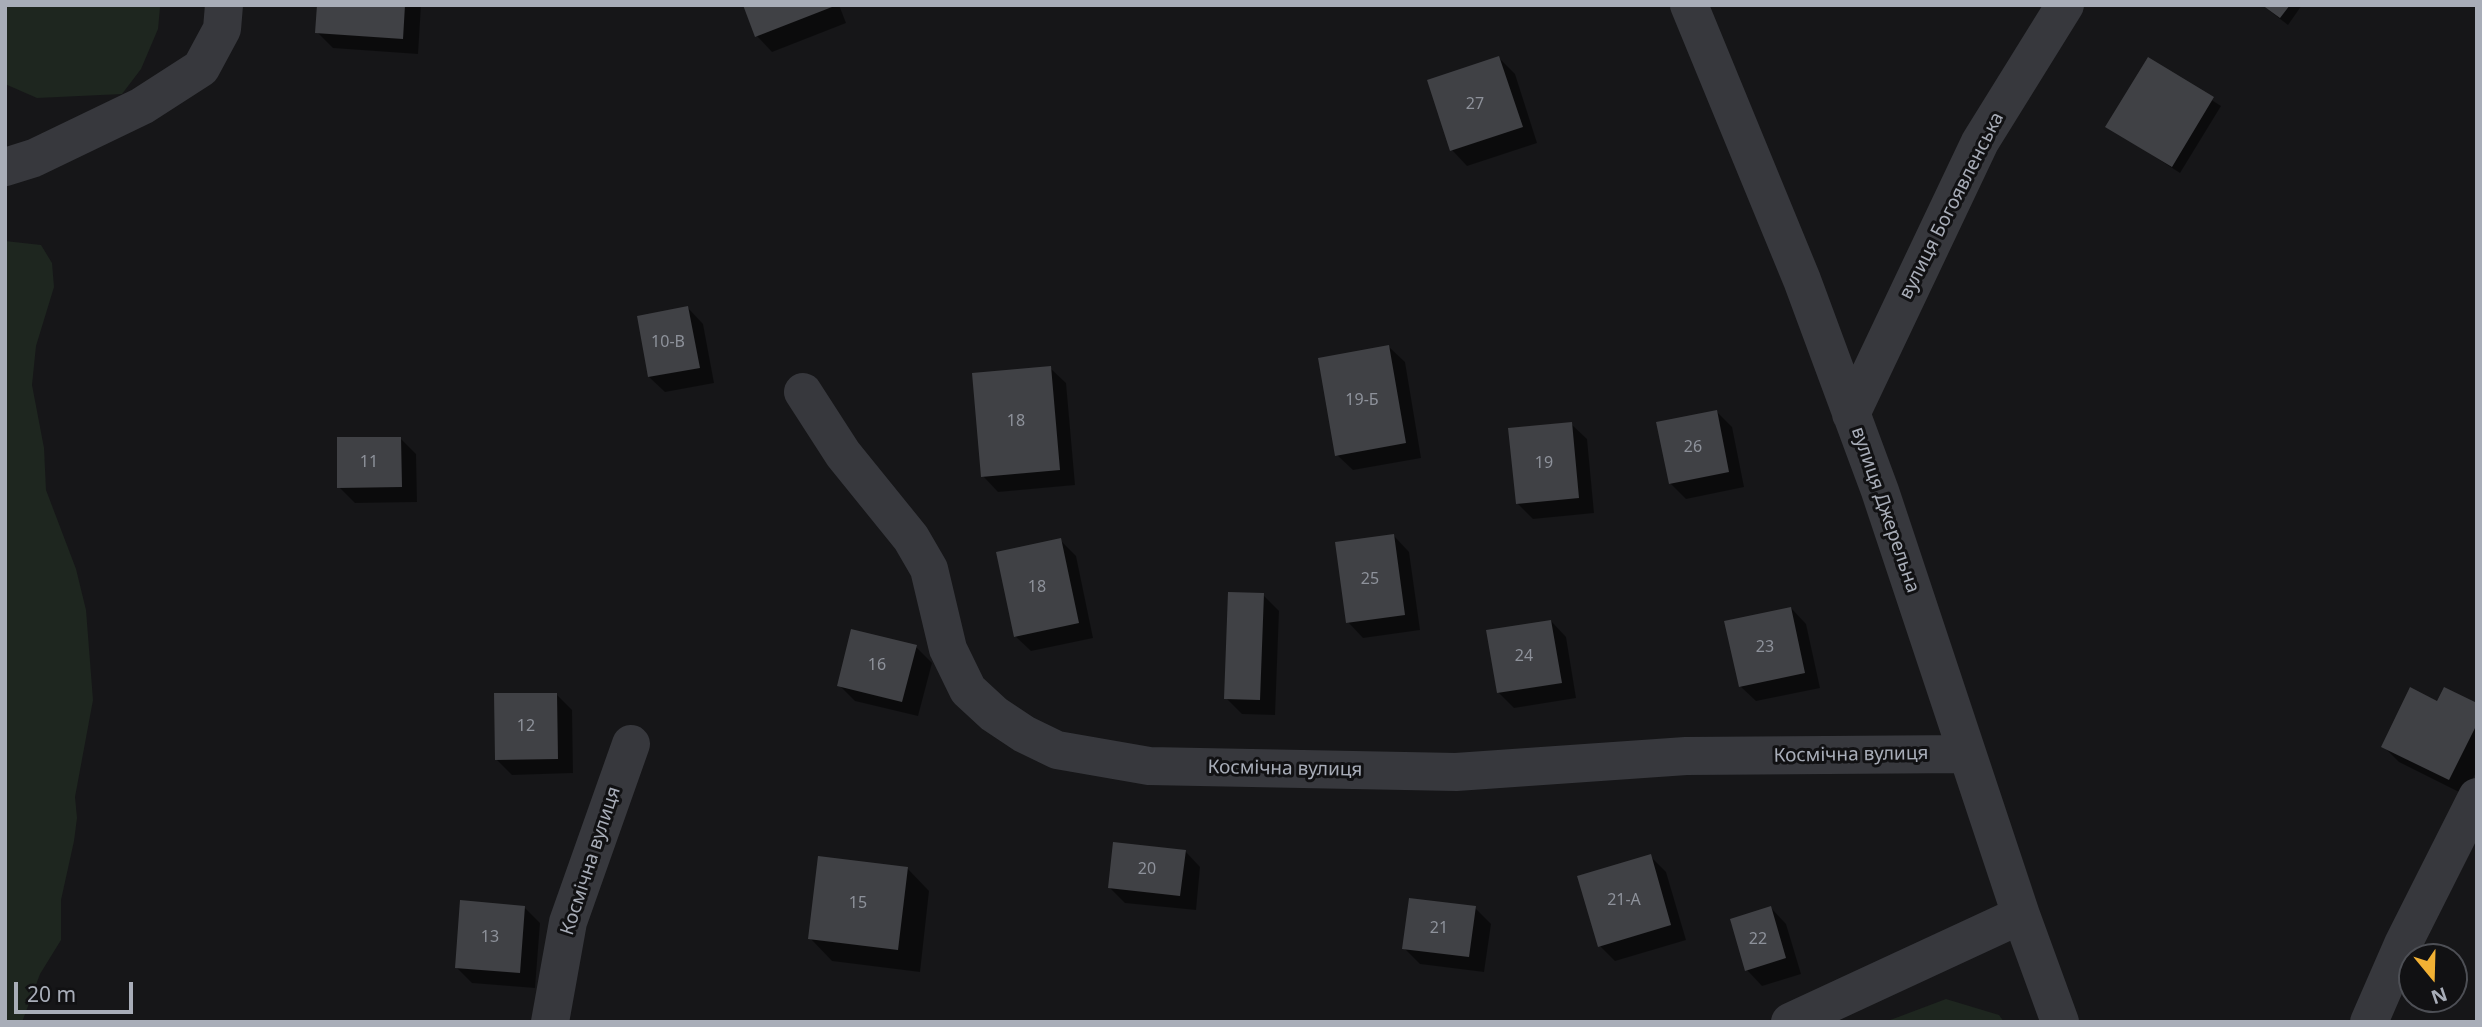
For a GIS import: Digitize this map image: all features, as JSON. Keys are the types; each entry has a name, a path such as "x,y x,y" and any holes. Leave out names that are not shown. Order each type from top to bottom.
{"street":[{"path":"5,167 34,158 142,106 201,68 222,29 224,5"},
{"name":"вулиця Джерельна","path":"1689,5 1802,280 1851,414 2060,1022"},
{"name":"вулиця Богоявленська","path":"1851,414 1980,142 2064,5"},
{"name":"Космічна вулиця","path":"803,392 843,454 911,538 929,569 948,649 968,690 994,714 1024,734 1057,750 1149,766 1456,772 1686,756 1967,754"},
{"name":"Космічна вулиця","path":"550,1022 568,922 631,744"},
{"path":"2369,1022 2403,944 2477,797"},
{"path":"1790,1022 2021,915"}],"shaded area":[{"path":"5,5 160,7 158,29 141,69 122,94 37,98 5,84"},
{"path":"5,241 41,245 52,263 54,287 36,346 32,385 44,448 46,490 76,569 86,610 93,700 75,797 77,818 74,841 61,900 61,940 40,974 22,1022 5,1022"},
{"path":"1946,999 1999,1015 2004,1022 1885,1022"}],"building":[{"path":"317,5 405,5 403,39 315,33"},
{"path":"743,5 831,5 832,7 755,37"},
{"path":"2262,5 2290,5 2280,18"},
{"path":"1499,56 1523,127 1450,151 1427,80"},
{"path":"2148,57 2214,97 2172,167 2105,127"},
{"path":"688,306 700,368 648,377 637,316"},
{"path":"1389,345 1406,443 1335,456 1318,358"},
{"path":"1051,366 1060,470 981,477 972,373"},
{"path":"1717,410 1729,472 1669,484 1656,422"},
{"path":"1572,422 1579,498 1516,504 1508,428"},
{"path":"337,437 401,437 402,487 337,488"},
{"path":"1394,534 1405,615 1346,623 1335,542"},
{"path":"1061,538 1079,623 1014,637 996,552"},
{"path":"1228,592 1264,593 1260,700 1224,699"},
{"path":"1791,607 1805,673 1739,687 1724,621"},
{"path":"1551,620 1562,683 1497,693 1486,630"},
{"path":"851,629 917,645 902,702 837,686"},
{"path":"2410,687 2437,701 2444,687 2477,703 2477,724 2449,780 2381,747"},
{"path":"494,693 557,693 558,759 495,760"},
{"path":"1113,842 1186,850 1180,896 1108,888"},
{"path":"1651,854 1671,925 1598,947 1577,876"},
{"path":"818,856 908,867 898,950 808,939"},
{"path":"1409,898 1476,906 1469,957 1402,949"},
{"path":"460,900 525,906 520,973 455,968"},
{"path":"1771,906 1786,958 1745,971 1730,919"}]}
